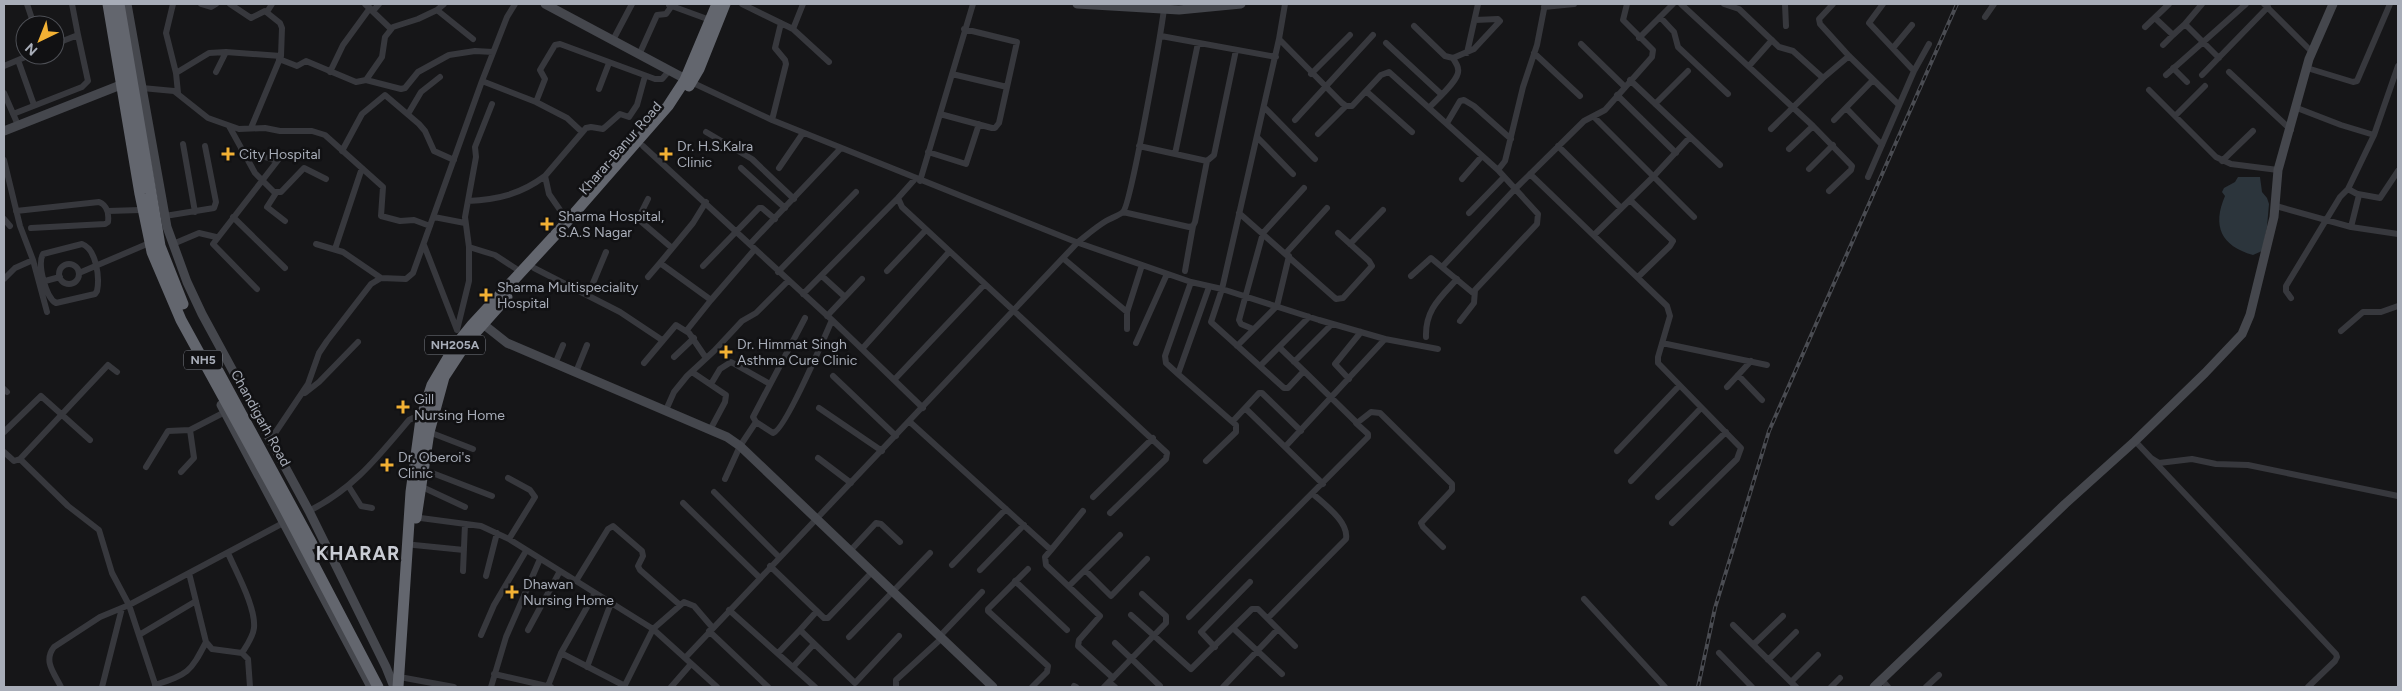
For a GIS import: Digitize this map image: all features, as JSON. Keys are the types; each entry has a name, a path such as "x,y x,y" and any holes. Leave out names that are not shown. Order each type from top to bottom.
{"highway":[{"name":"NH5","path":"108,4 140,194 152,252 181,320 311,558 378,687"},
{"name":"Chandigarh Road","path":"119,4 160,246 189,320 261,448 386,687"},
{"name":"NH205A","path":"480,322 521,272 652,126 688,81 717,4"},
{"name":"Kharar-Banur Road","path":"403,684 414,545 413,517 429,432 444,377 462,336 480,322 534,268 665,121 688,81 725,4"},
{"name":"NH205A","path":"403,684 399,666 421,419 432,385 444,362 462,336"},
{"path":"386,667 399,666"}],"street":[{"path":"13,114 82,87 88,81 72,4"},
{"path":"102,4 140,210 154,270 225,412 371,687"},
{"path":"127,4 165,216 173,244 202,314 309,511 394,687"},
{"path":"173,4 166,33 176,73 178,93"},
{"path":"201,4 213,5"},
{"path":"230,4 251,18 261,12 267,12 281,25 280,58 251,128"},
{"path":"267,12 272,4"},
{"path":"330,72 346,40 370,8 379,4"},
{"path":"366,80 382,57 385,37 392,28 437,10 444,4"},
{"path":"316,244 344,252 381,278 406,280 410,277 424,245 493,52 515,4"},
{"path":"545,4 688,81 772,120 917,180 1078,242 1191,282 1246,296 1385,339 1438,349"},
{"path":"613,40 632,4"},
{"path":"742,4 793,29 829,62"},
{"path":"793,29 802,4"},
{"path":"803,294 917,180 928,152 973,4"},
{"path":"1077,4 1164,9 1241,4"},
{"path":"1286,4 1265,108 1222,289 1211,320 1285,389 1302,373 1306,373"},
{"path":"1466,53 1478,4"},
{"path":"1498,170 1505,161 1534,53 1544,5 1570,4"},
{"path":"1442,266 1515,189 1584,121 1605,110 1624,86 1654,54 1623,20 1627,4"},
{"path":"1639,38 1673,4"},
{"path":"1681,4 1794,107 1833,145 1852,168 1829,191"},
{"path":"1724,4 1739,9 1780,48 1793,51 1823,78"},
{"path":"1785,4 1786,26"},
{"path":"1833,4 1819,22 1849,56 1899,104"},
{"path":"1884,4 1869,23 1914,71"},
{"path":"1985,17 1994,4"},
{"path":"2145,27 2169,4"},
{"path":"2163,46 2202,4"},
{"path":"2166,75 2246,4"},
{"path":"1874,687 1885,684 2066,504 2205,373 2244,330 2254,302 2276,206 2278,170 2312,52 2334,4"},
{"path":"2307,68 2353,82 2357,80 2390,4"},
{"path":"639,55 657,14 666,14 669,5 710,20"},
{"path":"2202,75 2266,5 2312,52"},
{"path":"370,8 392,28"},
{"path":"685,658 770,566 1014,312 1078,242 1105,222 1123,212 1128,202 1161,36 1164,9"},
{"path":"437,10 473,39"},
{"path":"1660,16 1674,32 1678,47 1728,94"},
{"path":"2155,18 2173,35"},
{"path":"1414,26 1446,56 1453,58 1477,47 1500,22 1498,19 1475,20"},
{"path":"772,120 786,64 786,60 775,48 781,23"},
{"path":"2184,24 2219,58"},
{"path":"1893,48 1912,25"},
{"path":"940,114 995,128 999,125 1017,42 964,29"},
{"path":"1311,74 1350,34"},
{"path":"65,40 78,35"},
{"path":"1295,120 1373,35"},
{"path":"1161,36 1276,57"},
{"path":"1279,39 1311,74 1346,106"},
{"path":"1749,66 1772,40"},
{"path":"1175,154 1198,43"},
{"path":"1386,43 1441,94"},
{"path":"536,102 545,79 540,70 555,45 560,44 659,80 669,71"},
{"path":"1581,44 1624,86"},
{"path":"1868,177 1914,71 1929,44"},
{"path":"1185,271 1207,161 1214,155 1236,50"},
{"path":"176,73 209,53 226,52 280,58 296,66 306,61 356,82 366,80 403,89 418,72 449,55 475,51 493,52"},
{"path":"216,72 226,52"},
{"path":"1534,53 1580,96"},
{"path":"1771,129 1823,78 1849,56"},
{"path":"1429,108 1458,74 1459,69 1453,58"},
{"path":"599,89 609,63"},
{"path":"20,65 34,105"},
{"path":"2291,298 2286,292 2286,286 2340,197 2348,189 2374,135 2391,93 2398,66"},
{"path":"2173,68 2187,82"},
{"path":"1655,104 1688,71"},
{"path":"1318,134 1346,106 1356,103 1381,75 1389,72 1498,170 1538,214 1538,222 1474,293 1473,306 1460,321"},
{"path":"2229,72 2291,130"},
{"path":"952,74 1007,87"},
{"path":"468,201 503,198 523,190 546,176 576,142 582,132 589,127 606,128 620,114 629,117 637,105 645,76"},
{"path":"408,114 424,89 440,77"},
{"path":"1630,80 1720,165"},
{"path":"1834,120 1873,80"},
{"path":"482,81 536,102 567,118 582,132"},
{"path":"4,131 118,86 168,89 178,93 200,114 228,126 243,129 300,130 325,135 333,140 342,152 362,168 383,189 381,216 400,221 414,220 430,226"},
{"path":"342,152 362,114 385,95 389,86"},
{"path":"2174,116 2205,86"},
{"path":"2149,90 2222,161 2278,170"},
{"path":"1366,91 1412,132"},
{"path":"4,93 18,125"},
{"path":"2391,93 2398,95"},
{"path":"385,95 425,131 434,151 454,160"},
{"path":"1617,95 1676,153"},
{"path":"1447,124 1457,106 1464,100 1474,106 1511,139"},
{"path":"462,336 469,281 469,247 465,224 476,157 475,147 492,104"},
{"path":"1265,108 1315,158"},
{"path":"1846,108 1882,145"},
{"path":"2297,108 2334,123 2374,135"},
{"path":"1594,117 1694,217"},
{"path":"928,152 966,164 979,124"},
{"path":"228,126 261,180 276,193"},
{"path":"1789,149 1813,126"},
{"path":"2222,161 2253,131"},
{"path":"706,132 752,159 794,199"},
{"path":"779,168 803,133"},
{"path":"1258,137 1293,174"},
{"path":"1594,235 1654,177 1690,138"},
{"path":"183,144 195,212"},
{"path":"1809,169 1833,145"},
{"path":"165,216 211,209 216,202 205,146"},
{"path":"643,146 830,318 923,408"},
{"path":"1138,146 1207,161"},
{"path":"1558,146 1621,208"},
{"path":"687,330 752,246 841,148"},
{"path":"241,149 277,162"},
{"path":"257,289 214,247 213,241 282,155"},
{"path":"1462,179 1482,156"},
{"path":"4,160 16,211 47,312"},
{"path":"285,221 267,207 276,193 281,192 304,168 326,179"},
{"path":"335,249 362,168"},
{"path":"741,168 785,208"},
{"path":"2348,189 2358,194 2380,198 2398,171"},
{"path":"1530,174 1638,277 1669,310 1670,316 1658,363 1742,448 1741,455 1672,523"},
{"path":"546,176 550,194 567,220"},
{"path":"1469,213 1504,177"},
{"path":"1254,330 1238,323 1263,233 1304,188"},
{"path":"778,272 856,192"},
{"path":"2351,226 2358,194"},
{"path":"898,198 902,207 925,231 1153,438 1167,453 1167,457 1110,513"},
{"path":"648,199 638,219 672,248"},
{"path":"1630,200 1673,240 1670,246 1638,277"},
{"path":"16,211 99,202 104,205 108,212 108,222 105,224 31,228"},
{"path":"648,277 693,224 706,202"},
{"path":"2276,206 2351,226 2398,234"},
{"path":"703,266 759,208 762,208 775,219"},
{"path":"1237,346 1277,306 1287,255 1327,208"},
{"path":"108,212 140,210"},
{"path":"1350,244 1383,210"},
{"path":"1123,212 1193,226"},
{"path":"1239,213 1334,298 1339,299 1372,266 1338,233"},
{"path":"233,217 285,268"},
{"path":"434,217 465,224"},
{"path":"4,219 10,226"},
{"path":"887,271 925,231"},
{"path":"173,244 199,233 216,237"},
{"path":"82,244 90,250 96,267 98,284 94,294 58,304 50,298 40,260 43,254 82,244"},
{"path":"79,273 147,244"},
{"path":"424,245 462,336"},
{"path":"469,247 495,255 521,272"},
{"path":"588,295 606,252"},
{"path":"862,349 949,252"},
{"path":"1411,276 1430,258 1474,293"},
{"path":"1064,259 1127,312"},
{"path":"4,279 15,268 32,260"},
{"path":"660,263 711,300"},
{"path":"68,264 75,266 79,273 77,280 71,283 65,282 60,277 61,268 68,264"},
{"path":"1127,329 1127,312 1142,265"},
{"path":"534,268 632,318 662,340"},
{"path":"1136,343 1168,274"},
{"path":"822,276 845,297"},
{"path":"45,281 60,277"},
{"path":"246,451 271,439 301,395 326,341 371,284 381,278"},
{"path":"1426,337 1425,324 1428,316 1457,278"},
{"path":"805,318 754,412 753,417 756,422 773,433 779,430 798,396 830,318 845,297 862,279"},
{"path":"666,410 674,392 692,372 742,321 756,313 788,281"},
{"path":"1191,282 1165,356 1166,363 1236,425 1236,432 1206,461"},
{"path":"894,380 984,285"},
{"path":"1178,374 1209,287"},
{"path":"2341,331 2363,312 2381,312 2398,306"},
{"path":"1260,366 1309,317"},
{"path":"480,322 507,343 666,410 740,446 993,687"},
{"path":"1294,362 1332,324"},
{"path":"644,363 676,325 687,330 706,358"},
{"path":"1349,379 1335,364 1361,332"},
{"path":"674,357 694,338"},
{"path":"1285,447 1385,339"},
{"path":"301,395 319,382 358,342"},
{"path":"1662,343 1767,365"},
{"path":"576,372 587,345"},
{"path":"556,364 563,346"},
{"path":"1189,617 1314,494 1368,437 1368,434 1279,347"},
{"path":"1727,386 1751,361"},
{"path":"710,384 720,369 731,362 770,384"},
{"path":"4,452 14,461 20,459 108,365 117,372"},
{"path":"692,372 722,391 727,398 710,430"},
{"path":"1738,375 1762,400"},
{"path":"834,376 896,436"},
{"path":"1617,451 1679,386"},
{"path":"1233,421 1259,393 1262,393 1301,431"},
{"path":"4,432 39,396 45,398 90,440"},
{"path":"819,408 882,451"},
{"path":"1245,408 1323,484"},
{"path":"1631,481 1701,408"},
{"path":"1355,422 1360,422 1373,411 1380,413 1452,484 1452,490 1422,523 1422,526 1443,547"},
{"path":"146,467 168,431 190,430 225,412"},
{"path":"309,511 349,486 369,468 409,420 413,418 421,419"},
{"path":"724,479 740,446 756,422"},
{"path":"910,422 1051,550"},
{"path":"181,472 194,458 190,430"},
{"path":"429,432 473,449"},
{"path":"1658,497 1726,432"},
{"path":"1094,497 1153,438"},
{"path":"2134,441 2336,654 2338,657 2335,661 2308,687"},
{"path":"818,458 851,483"},
{"path":"20,459 55,495 99,530 112,573 129,605 156,686 187,673 194,666 206,642"},
{"path":"2153,460 2163,464 2201,460 2216,464 2248,465 2398,496"},
{"path":"422,469 492,496"},
{"path":"508,478 530,490 535,497 509,539"},
{"path":"349,486 360,506 372,508"},
{"path":"420,486 465,507"},
{"path":"714,492 779,557"},
{"path":"1268,618 1346,539 1347,534 1342,523 1314,494"},
{"path":"683,503 760,578"},
{"path":"952,566 1006,509"},
{"path":"1083,511 1045,558 1046,565 1100,616 1079,640 1078,646 1111,680 1115,687"},
{"path":"413,517 490,529 509,539 653,629 718,687"},
{"path":"61,687 50,666 49,653 54,647 100,617 129,605 285,522"},
{"path":"850,551 876,523 881,524 900,542"},
{"path":"463,571 465,524"},
{"path":"980,570 1024,525"},
{"path":"576,581 608,529 613,526 642,551 644,556 638,566 640,570 680,605"},
{"path":"486,576 497,533"},
{"path":"1069,586 1120,535"},
{"path":"414,545 464,550"},
{"path":"481,635 494,605 526,551"},
{"path":"228,553 248,600 254,626 251,639 242,653"},
{"path":"850,637 930,553"},
{"path":"491,687 506,637 540,559"},
{"path":"1085,570 1111,596 1146,559"},
{"path":"770,566 824,618 828,618 872,572"},
{"path":"1028,569 988,609 988,612 1048,666 1046,672 1032,687"},
{"path":"528,630 560,571"},
{"path":"189,573 206,642 212,649 242,653 248,660 250,687"},
{"path":"1016,581 1067,630"},
{"path":"1215,647 1201,632 1250,582"},
{"path":"896,687 896,680 941,637 982,592"},
{"path":"494,674 549,687 561,653 595,593"},
{"path":"1104,687 1154,637 1167,619 1142,594"},
{"path":"1584,599 1666,687"},
{"path":"139,635 196,601"},
{"path":"561,653 624,687 653,629 684,602 694,606 711,629 768,687"},
{"path":"587,667 611,603"},
{"path":"102,687 122,608"},
{"path":"1131,615 1191,670 1252,609 1258,609 1295,646"},
{"path":"729,610 815,687"},
{"path":"778,653 817,611"},
{"path":"1753,645 1783,616"},
{"path":"1733,625 1793,685 1818,655"},
{"path":"1223,687 1278,628"},
{"path":"1234,629 1282,674"},
{"path":"800,630 858,685 899,636"},
{"path":"1768,660 1796,632"},
{"path":"793,667 814,644"},
{"path":"1115,644 1160,686"},
{"path":"1719,653 1752,687"},
{"path":"671,687 691,664"},
{"path":"1926,687 1939,675"},
{"path":"1831,687 1840,678"},
{"path":"403,684 454,687"}],"shaded area":[{"path":"2238,177 2260,177 2262,192 2269,204 2262,251 2253,255 2233,246 2222,233 2220,225 2219,217 2225,196 2222,192 2224,188 2235,182"}],"railway":[{"path":"1698,687 1715,608 1769,431 1957,4"}],"place":[{"name":"City Hospital","path":"228,154"},
{"name":"Dr. H.S.Kalra Clinic","path":"666,154"},
{"name":"Sharma Hospital, S.A.S Nagar","path":"547,224"},
{"name":"Sharma Multispeciality Hospital","path":"486,295"},
{"name":"Dr. Himmat Singh Asthma Cure Clinic","path":"726,352"},
{"name":"Gill Nursing Home","path":"403,407"},
{"name":"Dr. Oberoi's Clinic","path":"387,465"},
{"name":"Dhawan Nursing Home","path":"512,592"}],"district":[{"name":"KHARAR","path":"358,553"}]}
